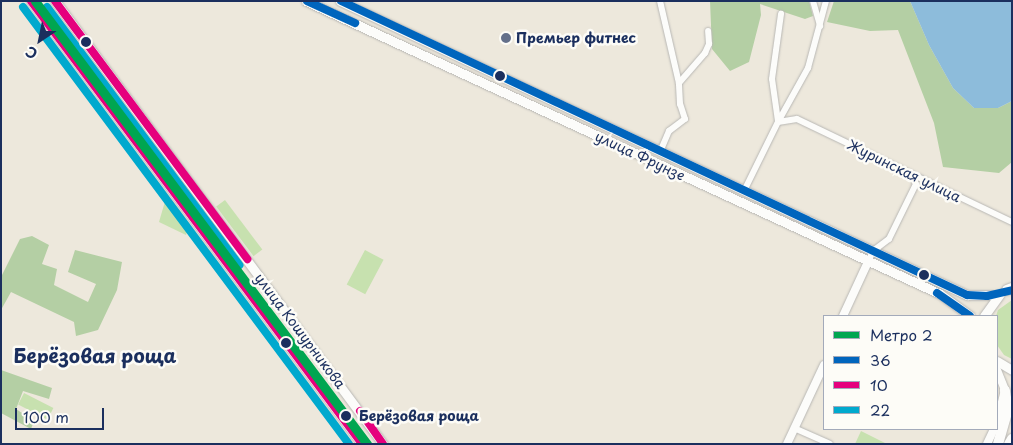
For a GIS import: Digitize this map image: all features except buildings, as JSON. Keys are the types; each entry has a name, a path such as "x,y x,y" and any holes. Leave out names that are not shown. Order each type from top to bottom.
{"highway":[{"path":"998,444 1008,410 1005,390"},
{"path":"1009,444 1012,439"}],"main road":[{"path":"26,1 38,9"},
{"name":"улица Кошурникова","path":"31,1 362,444"},
{"name":"улица Фрунзе","path":"306,1 940,294 969,315"},
{"name":"улица Фрунзе","path":"340,1 967,295 998,295"},
{"name":"улица Кошурникова","path":"56,2 383,444"},
{"path":"455,69 460,57"},
{"path":"509,94 514,82"},
{"path":"985,315 998,295 1010,290"},
{"path":"998,362 1012,370"}],"street":[{"path":"660,1 679,83 680,104 685,118 670,131 660,152"},
{"path":"813,1 818,10 820,29"},
{"path":"744,190 808,68 826,1"},
{"path":"778,122 772,79 781,14"},
{"path":"679,83 705,53 708,31"},
{"name":"Журинская улица","path":"778,122 797,119 1012,222"},
{"path":"843,315 874,251 889,239 916,184 912,174"},
{"path":"787,444 823,367"},
{"path":"998,372 1005,390 998,418"},
{"path":"794,428 830,444"},
{"path":"987,444 994,430"}],"green space":[{"path":"710,1 809,1 813,16 805,19 760,4 761,15 749,62 730,71 712,49"},
{"path":"834,1 910,1 929,45 953,88 974,108 998,108 1012,101 1012,162 999,173 943,167 934,123 898,30 870,31 827,22"},
{"path":"166,198 188,229 186,235 159,222"},
{"path":"225,200 262,250 254,256 216,207"},
{"path":"32,236 49,245 42,264 57,269 54,285 88,302 96,284 68,272 75,250 122,262 117,290 98,330 76,336 74,322 11,292 1,310 1,277 20,239"},
{"path":"365,250 384,260 365,294 347,284"},
{"path":"1012,300 1012,359 1004,355 998,346 998,315 996,315 998,310"},
{"path":"1,370 52,388 49,399 23,391 16,409 34,421 31,429 1,413"},
{"path":"24,393 53,408 48,420 18,405"},
{"path":"861,431 885,443 885,444 855,444"}],"water":[{"path":"910,1 1012,1 1012,101 998,108 974,108 953,88 929,45"}],"metro line":[{"name":"2","path":"35,1 367,444"}],"transit line":[{"name":"10","path":"31,1 362,444"},
{"name":"10","path":"55,1 247,259"},
{"name":"36","path":"307,1 355,23"},
{"name":"36","path":"341,1 967,295 987,296 1012,290"},
{"name":"22","path":"23,7 349,444"},
{"name":"22","path":"47,7 239,265"},
{"name":"36","path":"937,293 969,315"},
{"name":"10","path":"360,411 383,444"}],"place":[{"name":"Премьер фитнес","path":"506,38"},
{"name":"Берёзовая роща","path":"346,416"}],"district":[{"name":"Берёзовая роща","path":"95,356"}]}
